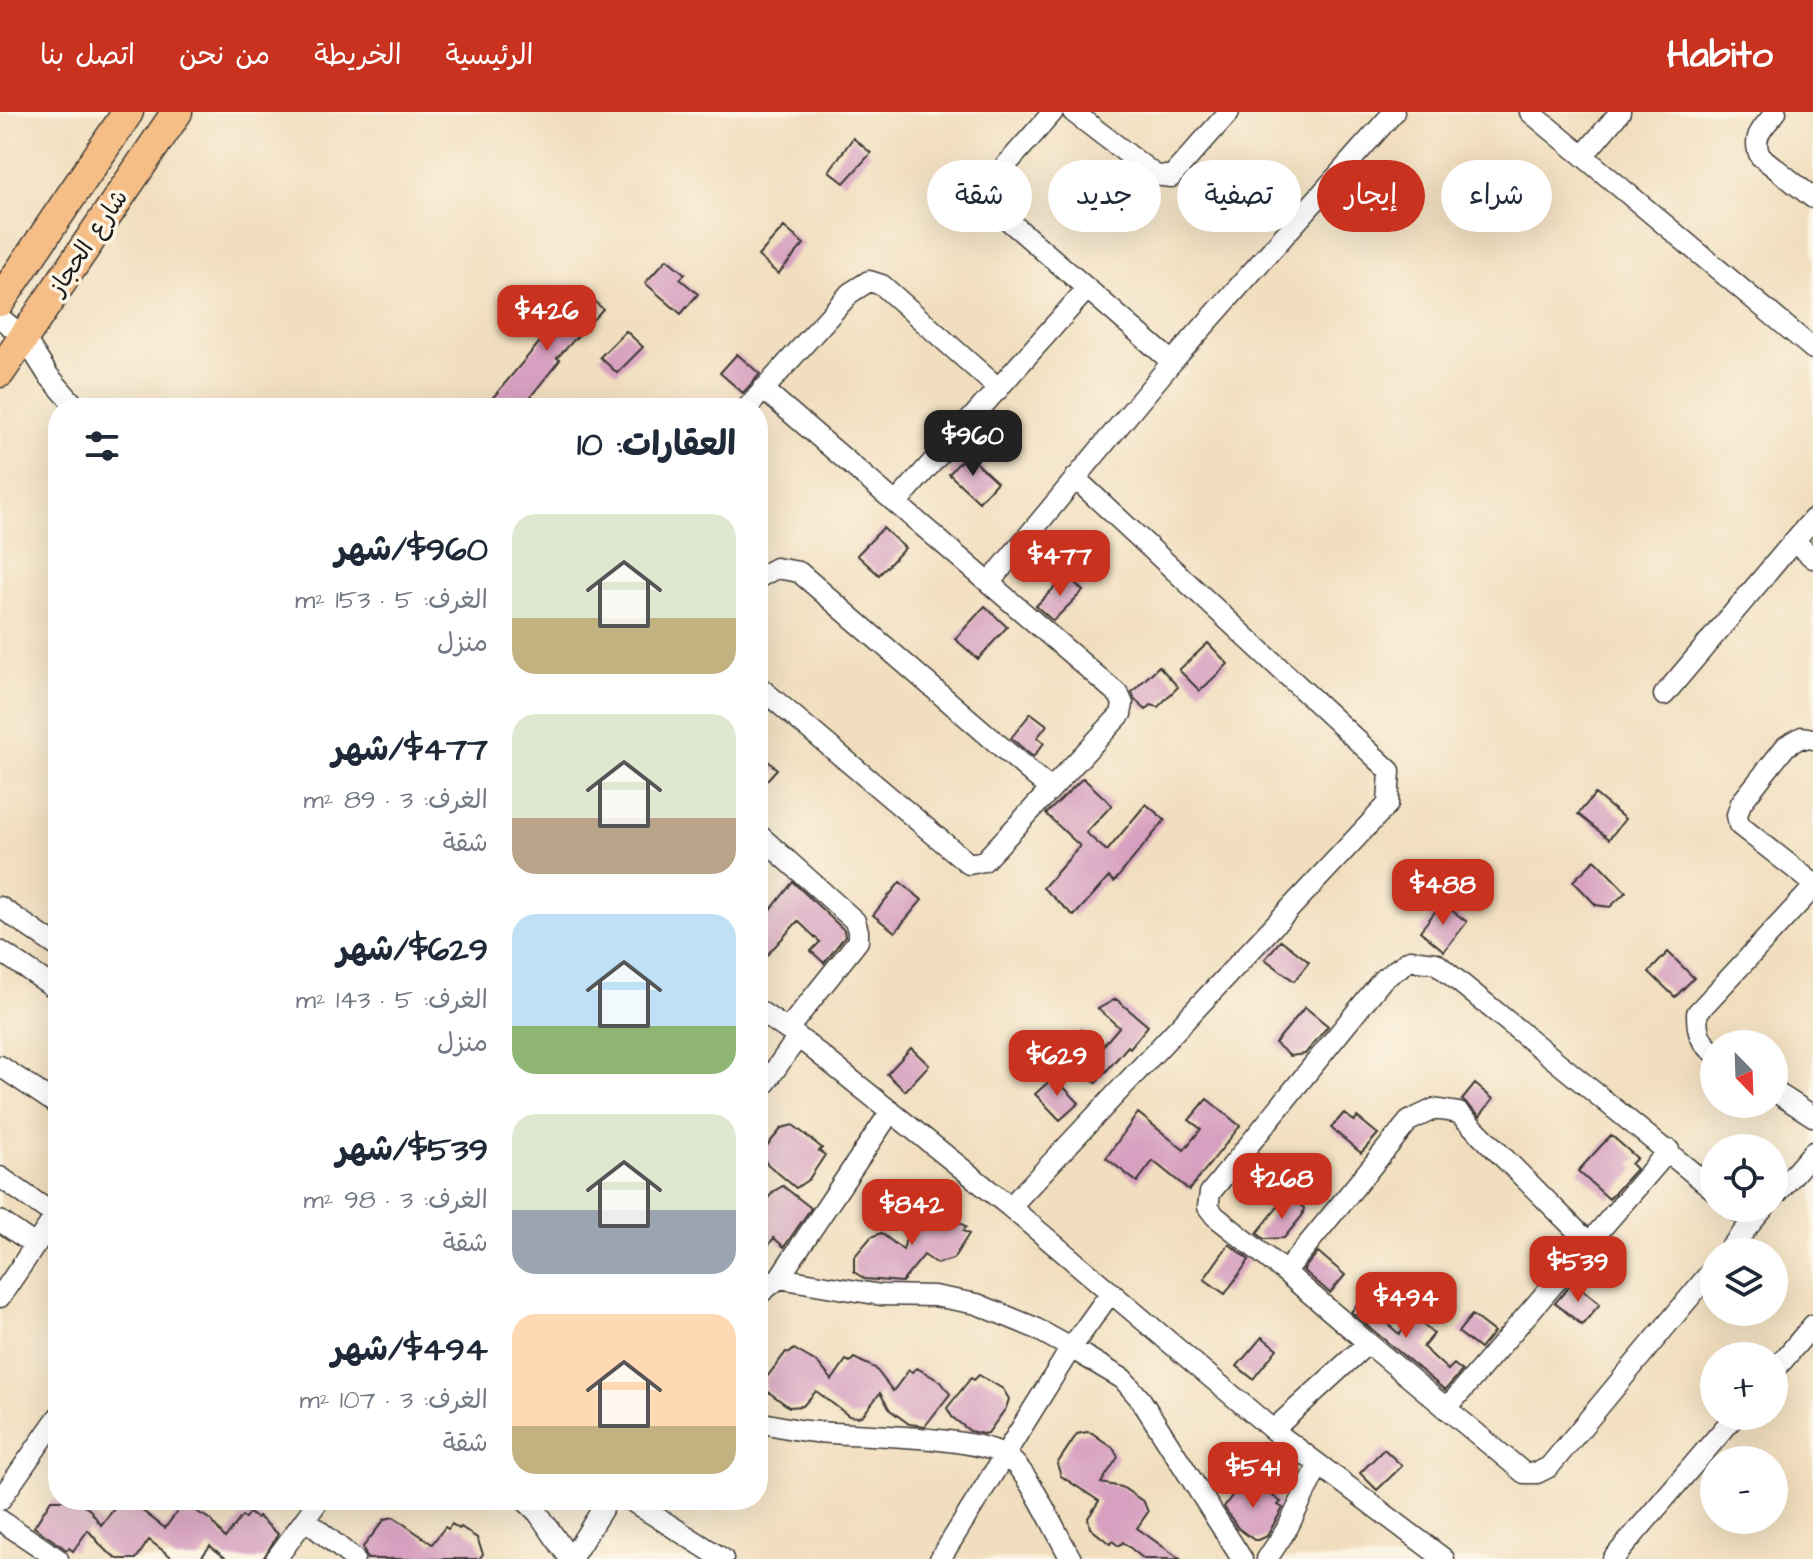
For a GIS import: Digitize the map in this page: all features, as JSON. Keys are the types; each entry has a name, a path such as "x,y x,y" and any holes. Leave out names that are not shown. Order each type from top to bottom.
{"main road":[{"name":"شارع الحجاز","path":"0,301 128,112"},
{"name":"شارع الحجاز","path":"0,372 177,112"}],"street":[{"path":"1053,112 992,181 990,193 993,207 1172,362"},
{"path":"1073,112 1155,175 1164,178 1171,177 1229,112"},
{"path":"989,583 1172,362 1394,112"},
{"path":"1530,112 1813,349"},
{"path":"1583,156 1620,112"},
{"path":"1776,112 1757,135 1755,146 1760,156 1813,198"},
{"path":"755,398 850,293 869,281 882,285 999,389"},
{"path":"896,503 1086,290"},
{"path":"0,318 24,337 48,375 68,398"},
{"path":"763,389 1119,695 1123,704 1121,714 984,861 969,864 768,694"},
{"path":"1010,1207 1388,804 1390,788 1390,771 1075,478"},
{"path":"1664,695 1813,519"},
{"path":"1794,541 1813,558"},
{"path":"768,572 776,568 799,572 1050,789"},
{"path":"1700,1036 1697,1013 1813,886 1739,825 1737,815 1741,803 1786,746 1802,737 1813,739"},
{"path":"768,843 855,921 858,931 858,941 793,1033 768,1077"},
{"path":"0,907 48,940"},
{"path":"0,951 48,983"},
{"path":"1700,1178 1436,963 1410,960 1383,979 1210,1193 1208,1207 1524,1473 1537,1473 1549,1467 1700,1285"},
{"path":"768,1017 793,1033 1010,1207 1273,1430 1444,1559"},
{"path":"0,1066 48,1098"},
{"path":"1788,1100 1813,1116"},
{"path":"1285,1272 1409,1121 1434,1109 1459,1113 1588,1242"},
{"path":"768,1287 779,1278 891,1111"},
{"path":"1446,1409 1669,1150"},
{"path":"1788,1181 1813,1152"},
{"path":"0,1177 48,1208"},
{"path":"0,1221 35,1245"},
{"path":"1739,1238 1752,1222"},
{"path":"0,1297 48,1227"},
{"path":"779,1278 881,1295 934,1296 977,1304 1033,1327 1123,1379 1141,1400 1242,1559"},
{"path":"940,1559 1071,1348 1111,1292"},
{"path":"1788,1354 1813,1325"},
{"path":"1273,1430 1368,1343"},
{"path":"768,1424 805,1431 974,1445 1005,1454 1030,1485 1071,1559"},
{"path":"1613,1559 1723,1430"},
{"path":"0,1500 48,1433"},
{"path":"1267,1559 1288,1527 1318,1466"},
{"path":"276,1559 312,1510"},
{"path":"535,1510 571,1559 602,1510"},
{"path":"646,1510 723,1559"},
{"path":"0,1520 58,1559"},
{"path":"306,1520 354,1559"}],"building":[{"path":"853,138 871,153 844,183 829,171"},
{"path":"784,227 804,244 778,274 758,256"},
{"path":"667,259 685,274 680,279 698,294 681,314 645,283"},
{"path":"579,288 603,309 557,358 560,360 531,396 533,398 493,398 550,330 545,326"},
{"path":"626,331 643,347 617,373 600,357"},
{"path":"737,354 760,374 743,393 720,373"},
{"path":"967,454 997,482 979,502 949,474"},
{"path":"883,528 905,548 879,575 857,555"},
{"path":"1067,575 1083,591 1053,621 1036,606"},
{"path":"985,606 1007,627 978,659 955,639"},
{"path":"1208,643 1228,664 1200,691 1179,670"},
{"path":"1159,666 1178,687 1158,707 1151,705 1146,710 1135,700 1132,692"},
{"path":"1031,713 1047,725 1037,738 1044,743 1033,757 1011,738"},
{"path":"768,761 777,769 768,779"},
{"path":"1083,778 1112,805 1086,833 1107,851 1146,804 1165,820 1114,882 1109,877 1074,916 1043,888 1080,846 1046,814"},
{"path":"1595,794 1625,819 1609,839 1578,814"},
{"path":"1595,860 1626,892 1610,907 1596,905 1573,881"},
{"path":"793,882 844,930 845,936 824,963 811,951 820,942 798,921 768,954 768,913"},
{"path":"900,882 922,900 895,932 873,915"},
{"path":"1442,903 1467,922 1444,951 1420,931"},
{"path":"1281,940 1309,962 1294,981 1265,959"},
{"path":"1668,952 1694,978 1675,997 1649,972"},
{"path":"1116,999 1148,1026 1096,1083 1061,1054 1081,1030 1102,1047 1119,1027 1098,1009"},
{"path":"1305,1007 1328,1026 1305,1054 1290,1056 1275,1043"},
{"path":"911,1048 929,1065 905,1091 887,1074"},
{"path":"1054,1077 1079,1103 1060,1120 1035,1094"},
{"path":"1475,1084 1493,1099 1480,1116 1462,1100"},
{"path":"1207,1099 1240,1126 1189,1190 1153,1161 1137,1182 1106,1158 1138,1113 1184,1150 1201,1129 1189,1120"},
{"path":"1344,1113 1354,1121 1357,1117 1378,1134 1361,1153 1331,1128"},
{"path":"793,1125 822,1148 819,1151 825,1155 809,1179 796,1188 768,1165 768,1144 782,1128"},
{"path":"1611,1135 1637,1158 1631,1164 1636,1169 1609,1199 1578,1171"},
{"path":"783,1186 811,1208 784,1247 774,1238 768,1246 768,1198"},
{"path":"1292,1198 1304,1208 1302,1216 1284,1238 1264,1239 1257,1233 1281,1203 1286,1205"},
{"path":"936,1204 966,1227 963,1231 969,1234 953,1259 937,1264 924,1255 902,1282 865,1279 854,1272 854,1257 871,1237 881,1233 903,1250 909,1228 922,1210"},
{"path":"1229,1244 1249,1260 1225,1294 1204,1279"},
{"path":"1318,1252 1345,1275 1330,1293 1303,1270"},
{"path":"1573,1282 1600,1304 1582,1325 1555,1303"},
{"path":"1371,1289 1387,1303 1377,1314 1399,1334 1413,1317 1434,1334 1423,1347 1448,1370 1454,1364 1462,1371 1445,1390 1351,1312"},
{"path":"1472,1315 1494,1332 1480,1349 1458,1332"},
{"path":"1262,1337 1277,1349 1253,1379 1237,1366"},
{"path":"794,1349 818,1363 832,1380 846,1360 850,1362 854,1358 875,1368 893,1391 909,1370 912,1372 917,1368 941,1382 950,1394 925,1426 909,1424 890,1410 880,1393 858,1417 849,1416 816,1391 803,1406 789,1407 768,1392 768,1376 786,1352"},
{"path":"979,1375 1003,1389 1009,1399 988,1433 983,1434 970,1431 952,1417 947,1408 971,1378 974,1380"},
{"path":"1087,1432 1113,1448 1118,1457 1101,1483 1122,1487 1144,1502 1148,1512 1137,1528 1180,1559 1144,1559 1123,1542 1119,1546 1112,1541 1110,1544 1090,1528 1088,1518 1099,1501 1061,1476 1057,1464 1077,1434"},
{"path":"1384,1449 1402,1466 1377,1490 1360,1473"},
{"path":"1251,1480 1281,1502 1278,1505 1283,1508 1267,1536 1259,1540 1254,1540 1238,1528 1224,1507 1240,1484"},
{"path":"48,1505 48,1510 90,1510 101,1525 113,1510 141,1510 165,1528 178,1510 194,1510 211,1520 225,1538 242,1516 245,1518 249,1513 256,1518 258,1516 278,1534 263,1559 227,1559 210,1546 200,1559 174,1559 149,1540 136,1559 118,1559 104,1549 88,1530 73,1551 34,1527"},
{"path":"394,1517 432,1544 445,1527 448,1529 452,1524 459,1529 461,1527 477,1538 483,1554 479,1559 367,1559 363,1547 385,1519"}]}
